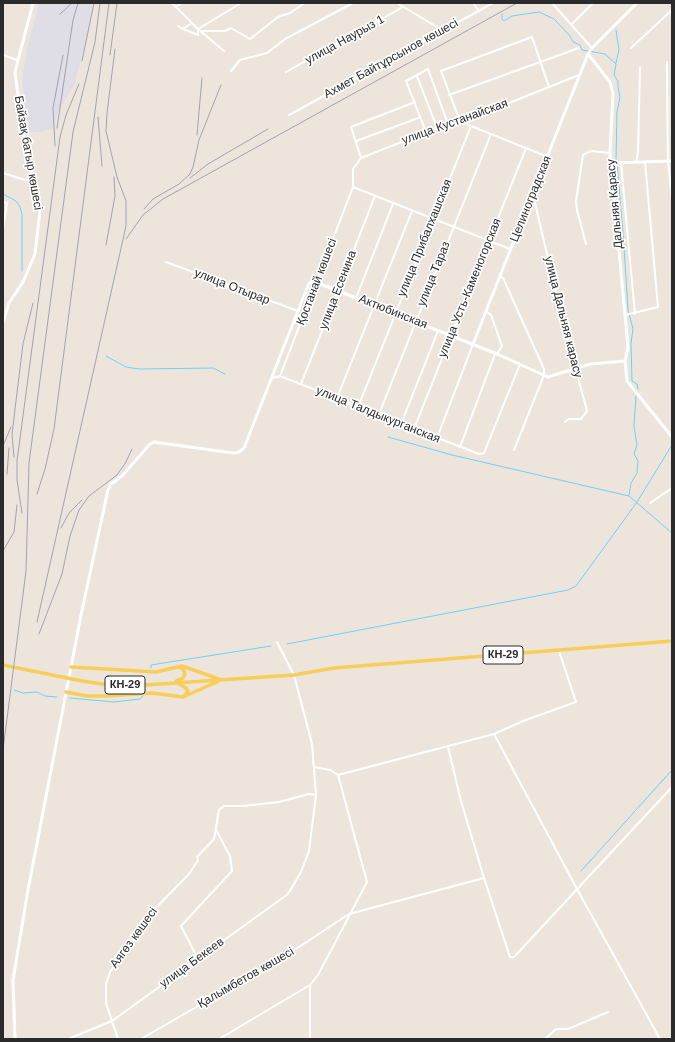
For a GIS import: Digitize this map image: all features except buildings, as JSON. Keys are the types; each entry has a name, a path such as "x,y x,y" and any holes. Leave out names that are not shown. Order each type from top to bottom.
{"main road":[{"name":"КН-29","path":"3,664 78,680 122,685 294,675 334,668 672,641"},
{"path":"71,667 156,672 178,667 197,670 222,679"},
{"path":"172,682 184,676 185,672 178,667"},
{"path":"66,692 87,696 152,693 183,697 222,679"},
{"path":"172,682 181,684 186,688 188,691 183,697"}],"street":[{"name":"Байзақ батыр көшесі","path":"3,323 9,303 23,282 35,254 40,211 32,179 15,72 17,60 34,3"},
{"path":"172,3 198,29 203,31 225,31 231,28 235,29 244,37 250,39 278,17 290,13 305,3"},
{"path":"176,7 182,3"},
{"path":"198,29 241,3"},
{"path":"231,71 240,60 267,53 285,38 353,3"},
{"path":"397,3 442,30"},
{"path":"473,3 479,11"},
{"name":"Ахмет Байтұрсынов көшесі","path":"289,115 493,3"},
{"path":"552,3 592,48 637,3"},
{"path":"571,25 593,3"},
{"name":"улица Наурыз 1","path":"286,72 403,7"},
{"path":"631,48 672,10"},
{"path":"183,29 192,23"},
{"path":"178,26 198,35 198,29"},
{"path":"203,31 224,51"},
{"path":"548,157 460,121 441,71 532,38 549,87"},
{"path":"450,96 578,48"},
{"name":"Целиноградская","path":"474,344 588,54 592,48"},
{"name":"Дальняя Карасу","path":"588,54 610,82 613,94 610,153 613,163 628,348 625,361 627,381 672,437"},
{"path":"3,55 17,60"},
{"path":"667,62 672,198"},
{"path":"636,162 638,152 640,68"},
{"path":"426,132 406,81 428,69 448,124"},
{"name":"улица Кустанайская","path":"361,158 426,132 460,121 580,75"},
{"path":"417,76 437,128"},
{"path":"415,102 351,127 361,158 353,169 353,187 510,250"},
{"path":"356,141 421,117"},
{"name":"улица Прибалхашская","path":"358,407 471,126"},
{"name":"улица Тараз","path":"379,414 491,134"},
{"name":"улица Усть-Каменогорская","path":"414,429 526,148"},
{"path":"586,244 576,206 583,155 591,150 610,153"},
{"path":"625,315 658,308 645,162"},
{"path":"613,163 670,162"},
{"path":"620,163 634,314"},
{"path":"3,173 25,180 32,179"},
{"name":"Қостанай көшесі","path":"280,376 353,187"},
{"name":"улица Есенина","path":"301,384 375,196"},
{"name":"улица Дальняя карасу","path":"531,198 534,203 587,411 581,419 569,419 565,422"},
{"path":"3,202 7,203 3,230"},
{"name":"улица Есенина","path":"356,298 393,204"},
{"path":"337,398 412,211"},
{"name":"улица Отырар","path":"166,262 299,311"},
{"path":"500,276 503,278 544,369 544,375 514,450"},
{"name":"Актюбинская","path":"299,311 309,283 313,281 317,282 474,344 544,375"},
{"path":"15,1039 13,980 28,890 80,615 106,497 111,484 122,476 150,444 154,442 233,453 241,451 244,448 273,378 299,311"},
{"path":"460,447 496,354 502,346 491,315 486,311"},
{"path":"401,424 438,330"},
{"path":"437,438 474,344"},
{"path":"544,375 548,377 590,364 625,361"},
{"name":"улица Талдыкурганская","path":"280,376 479,454 484,453 520,364"},
{"path":"273,378 280,376"},
{"path":"650,503 672,488"},
{"path":"277,642 294,675 312,744 316,795"},
{"path":"338,775 494,734 523,721 576,702 558,650"},
{"path":"494,734 576,889 660,1039"},
{"path":"448,747 461,801 510,957 514,957 672,787"},
{"path":"219,1039 310,985 318,975 367,882 338,775 330,770 314,767"},
{"name":"Аягөз көшесі","path":"112,1021 106,1002 106,984 110,972 137,936 147,917 189,874 198,860 197,857 214,839 219,810 224,806 243,806 279,802 309,794 316,795"},
{"name":"улица Бекеев","path":"112,1021 288,894 301,872 309,851 316,795"},
{"path":"198,959 181,926 232,871 230,856 215,829"},
{"path":"349,914 484,878"},
{"name":"Қалымбетов көшесі","path":"141,1039 293,951 349,914"},
{"path":"310,985 310,1039"},
{"path":"545,1039 556,1029 568,1029 608,1012"},
{"path":"68,1039 112,1021 118,1039"}],"shaded area":[{"path":"39,3 92,3 89,29 75,83 57,114 53,128 40,132 28,132 22,79 28,45"}],"waterway":[{"path":"502,14 502,19 504,21 512,16 539,12 554,19 570,36 573,42 580,45 582,50 605,54 616,64 614,75 618,81 618,86"},
{"path":"616,30 619,50 616,63"},
{"path":"616,161 617,112 620,97 618,87"},
{"path":"617,164 628,310 633,329 631,343 632,381 637,384 638,389"},
{"path":"3,194 16,201 20,207 22,215 22,271"},
{"path":"106,356 126,367 139,369 213,368 225,374"},
{"path":"629,495 631,483 637,473 638,461 634,454 637,445 634,426 636,396"},
{"path":"388,437 452,455 629,496 672,533"},
{"path":"287,644 568,590 576,586 637,502 672,445"},
{"path":"151,668 151,665 271,646"},
{"path":"14,690 23,693 37,692 45,696 57,697"},
{"path":"69,698 114,702 140,699 143,696"},
{"path":"581,871 672,770"}],"railway":[{"path":"60,14 72,3"},
{"path":"57,128 73,20 78,3"},
{"path":"82,61 94,3"},
{"path":"3,750 26,571 29,463 73,132 95,42 100,3"},
{"path":"37,494 45,469 54,429 109,3"},
{"path":"110,55 117,3"},
{"path":"126,239 143,215 163,199 517,3"},
{"path":"37,622 126,226 126,201 117,177 106,131 115,49"},
{"path":"55,146 53,108 63,55"},
{"path":"197,135 202,78"},
{"path":"22,513 17,480 17,461 60,137 66,115 79,84"},
{"path":"144,209 153,199 179,184 190,174 199,140 221,85"},
{"path":"98,117 102,166"},
{"path":"190,178 208,164 268,129"},
{"path":"106,245 115,196 114,177"},
{"path":"14,457 12,435 23,344 33,303"},
{"path":"3,446 11,427"},
{"path":"7,474 9,448"},
{"path":"39,634 62,574 70,536 79,510 89,496 117,475 126,462 132,449"},
{"path":"61,528 69,513 82,500"},
{"path":"3,551 14,532 17,505"}]}
